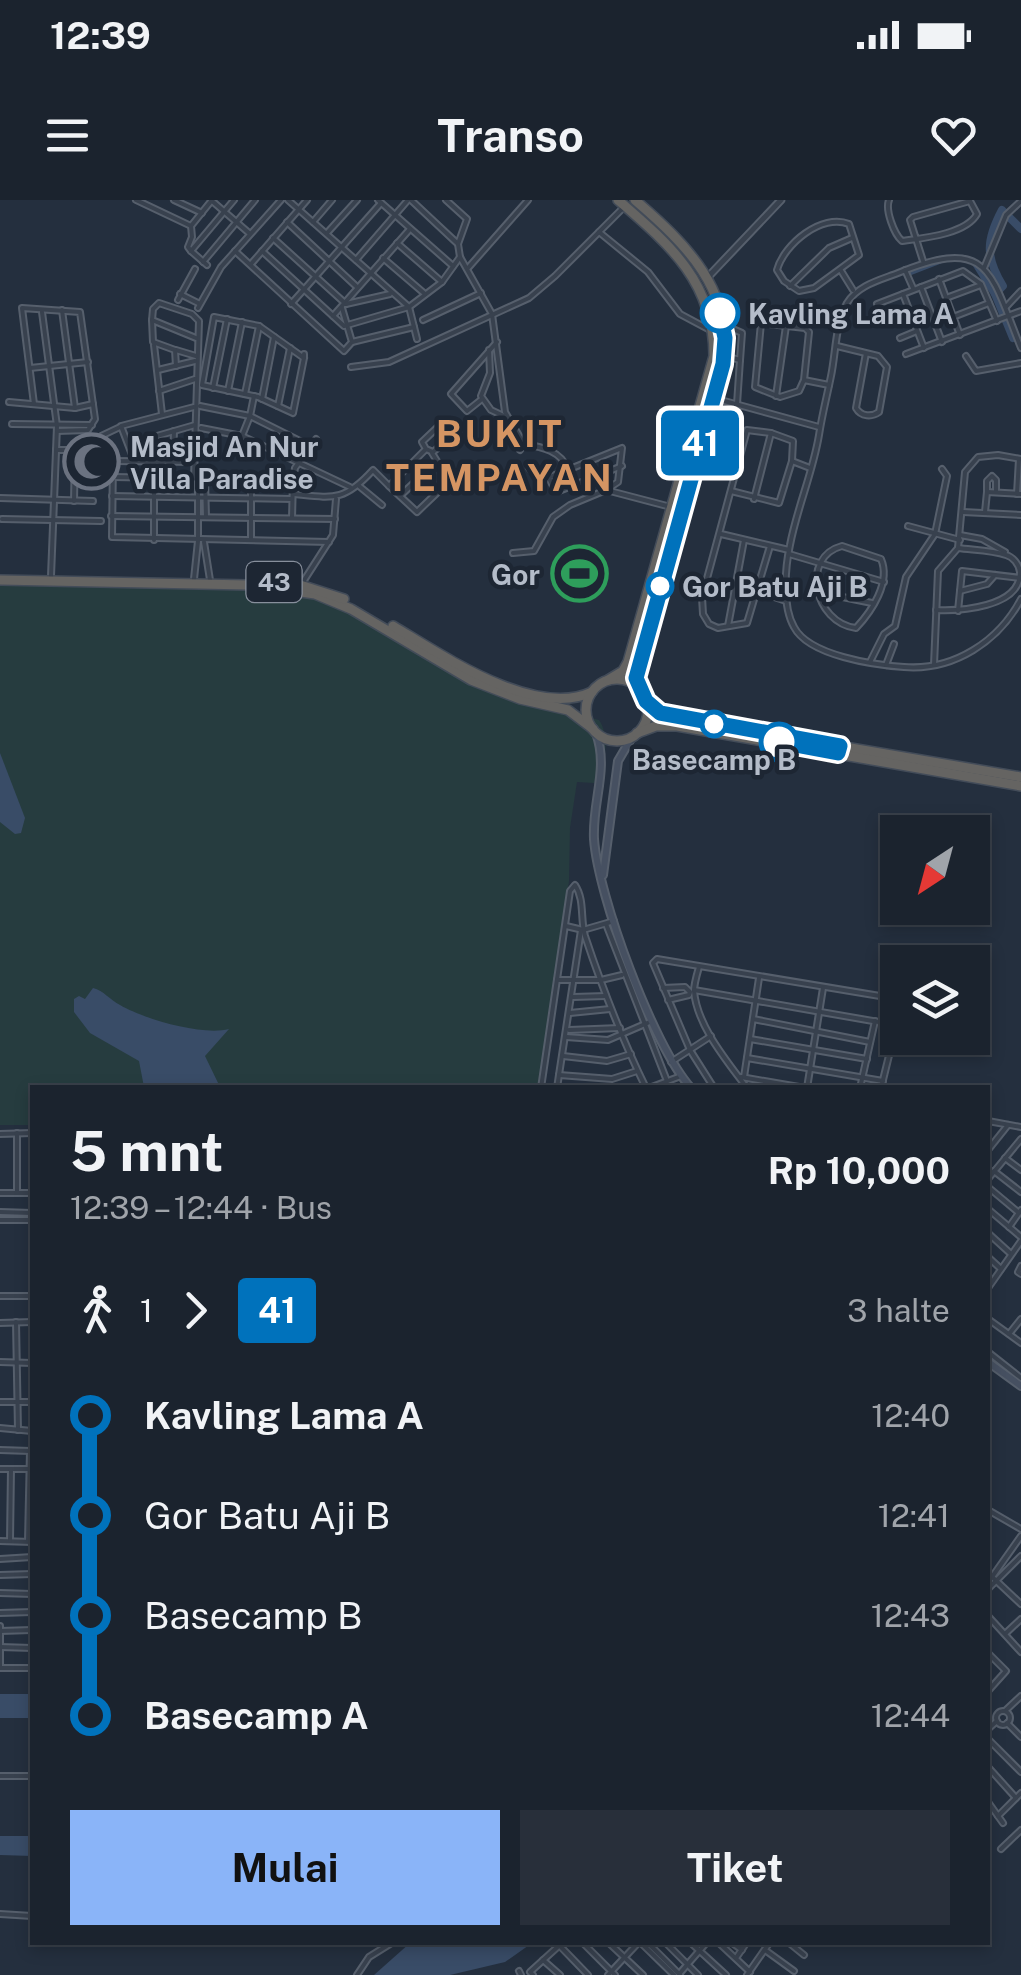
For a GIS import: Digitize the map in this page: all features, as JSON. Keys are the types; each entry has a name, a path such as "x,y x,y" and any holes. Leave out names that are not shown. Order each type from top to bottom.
{"highway":[{"path":"626,202 682,242 708,277 724,356 628,662 623,671 592,692 586,711 594,731 609,740 656,726 677,726 1021,777"},
{"path":"626,202 690,270 718,328 714,356 671,507 668,536 639,660 636,678 647,716 635,735"},
{"name":"43","path":"0,577 301,584 331,592 493,682 555,697 577,699 592,692"},
{"name":"43","path":"0,577 248,586 315,594 351,609 471,680 568,710 594,731"},
{"path":"608,680 629,682 660,713 681,719 1021,786"}],"main road":[{"path":"594,731 602,750 603,772 594,834 610,922 648,1022 688,1085"},
{"path":"602,881 618,761 635,735"},
{"path":"990,1363 1021,1386"}],"street":[{"path":"136,200 191,226"},
{"path":"174,200 202,213"},
{"path":"250,234 236,222 212,200 191,226 188,248 205,263 236,222 255,200"},
{"path":"191,252 234,200"},
{"path":"196,269 179,297 198,306 234,252 285,200 300,208 409,307 418,339"},
{"path":"249,265 307,200"},
{"path":"314,222 332,200"},
{"path":"327,234 358,200"},
{"path":"356,260 410,200 458,244"},
{"path":"446,200 468,222 458,244 460,257 492,314 508,418 524,444 550,450 564,460 568,470"},
{"path":"452,206 458,200"},
{"path":"468,268 528,200"},
{"path":"708,277 781,200"},
{"path":"890,200 887,207 902,242 916,239 972,222 976,214 970,201 912,217 910,220 916,239 924,262"},
{"path":"291,304 379,201 454,268"},
{"path":"985,266 1006,215 1021,201"},
{"path":"351,366 389,362 528,298 626,202"},
{"path":"836,220 849,224 859,255 840,269 806,291 795,290 778,270 782,256 798,239 836,220"},
{"path":"287,222 358,289"},
{"path":"333,316 410,230"},
{"path":"599,232 648,272 677,312 742,334 737,404"},
{"path":"274,238 344,306 352,342"},
{"path":"790,286 829,248 853,238"},
{"path":"397,242 442,282"},
{"path":"262,251 342,325 409,307 442,282 460,257"},
{"path":"234,252 343,350 352,342 414,327"},
{"path":"1021,348 985,266 964,256 924,262 854,292 840,320 829,385 789,552 787,602 794,628 810,644 870,662 916,668 980,648 994,639 1021,599"},
{"path":"383,258 427,295"},
{"path":"840,269 854,292"},
{"path":"906,270 914,290"},
{"path":"877,304 963,271 982,285 999,320"},
{"path":"939,279 960,334"},
{"path":"946,298 982,285"},
{"path":"922,287 942,342"},
{"path":"423,320 481,292"},
{"path":"344,306 392,293"},
{"path":"902,294 924,348"},
{"path":"1006,307 1019,294"},
{"path":"162,414 152,320 159,302 192,314 199,321 194,462 201,541 210,580"},
{"path":"953,318 989,303"},
{"path":"12,424 88,430 92,426 93,404 81,314 25,306 21,310 34,404"},
{"path":"42,310 57,428 51,576"},
{"path":"62,310 75,408"},
{"path":"906,354 1021,310"},
{"path":"889,321 910,313"},
{"path":"212,318 227,320 259,326 304,356 293,414 262,398 202,385 212,318"},
{"path":"152,320 196,338"},
{"path":"213,388 227,320"},
{"path":"228,390 242,322"},
{"path":"761,324 805,328 809,332 804,380 790,397 776,396 754,386 761,324"},
{"path":"245,394 259,326"},
{"path":"776,396 786,326"},
{"path":"900,338 917,330"},
{"path":"262,398 274,337"},
{"path":"153,342 196,359"},
{"path":"482,399 467,411 452,394 497,342"},
{"path":"836,346 866,353 878,356 887,367 879,412 873,416 856,408 866,353"},
{"path":"278,406 290,348"},
{"path":"175,350 176,366"},
{"path":"489,350 491,370 482,399 491,410 508,418"},
{"path":"724,356 740,360"},
{"path":"966,356 976,371 1021,362"},
{"path":"158,370 196,359"},
{"path":"30,368 88,362"},
{"path":"158,391 195,379"},
{"path":"804,380 829,385"},
{"path":"242,436 254,396"},
{"path":"712,398 819,427"},
{"path":"9,402 75,408 93,404"},
{"path":"304,443 250,416 197,406 101,436 113,461 112,538 329,542"},
{"path":"400,496 436,461 422,442 442,423 458,432 432,453"},
{"path":"128,444 198,426 242,436 350,487"},
{"path":"120,427 134,460"},
{"path":"731,491 779,503 792,461 792,441 747,430 702,596 703,614 712,627 747,623 770,546"},
{"path":"173,462 174,431"},
{"path":"754,499 771,433"},
{"path":"292,518 293,480 298,464 316,439"},
{"path":"520,450 524,444"},
{"path":"389,486 426,449"},
{"path":"56,450 89,450"},
{"path":"513,553 534,550 558,512 617,484 623,450 549,478 539,478 529,468"},
{"path":"74,501 75,451"},
{"path":"934,665 938,572 958,548 965,472 978,456 1020,459 1019,494 987,492"},
{"path":"113,461 194,462"},
{"path":"792,461 810,468"},
{"path":"549,478 554,490 559,491 622,466"},
{"path":"870,662 884,634 895,626 906,578 935,534 947,476 942,469"},
{"path":"112,496 336,498 359,486 374,470 418,512 441,488"},
{"path":"113,476 293,480"},
{"path":"985,512 990,476 996,480 996,491"},
{"path":"154,478 154,540"},
{"path":"205,478 206,517"},
{"path":"250,542 251,480"},
{"path":"359,486 382,505"},
{"path":"606,490 671,507"},
{"path":"0,498 93,501"},
{"path":"301,584 329,542 336,498"},
{"path":"964,512 1021,515"},
{"path":"111,516 335,518"},
{"path":"2,519 101,521"},
{"path":"908,526 935,534 982,539 1019,566 1021,578 1012,592 992,604 958,611 936,610"},
{"path":"721,534 884,582"},
{"path":"728,626 744,540"},
{"path":"194,579 201,541"},
{"path":"850,546 880,559 884,582 861,622 850,628 820,605 819,564 835,548 850,546"},
{"path":"958,548 1009,555"},
{"path":"958,611 962,571 1021,578"},
{"path":"960,591 987,584 996,575"},
{"path":"757,591 787,602"},
{"path":"818,592 872,603"},
{"path":"886,665 894,644"},
{"path":"541,1085 570,891 576,885 584,908 558,1085"},
{"path":"566,926 582,930 610,922"},
{"path":"582,930 645,1085"},
{"path":"712,1085 690,1050 668,1000 653,962 657,958 880,996"},
{"path":"698,967 694,990 711,1036 746,1085"},
{"path":"557,980 601,980 628,973"},
{"path":"742,1077 759,978"},
{"path":"663,988 685,987 690,992 668,1000"},
{"path":"807,1085 823,988"},
{"path":"694,990 880,1020"},
{"path":"573,997 606,996"},
{"path":"570,1013 611,1008"},
{"path":"753,1019 870,1042"},
{"path":"860,1085 875,1020"},
{"path":"567,1030 621,1030 648,1022 667,1081"},
{"path":"566,1037 608,1040 621,1030"},
{"path":"671,1062 711,1036"},
{"path":"750,1039 867,1059"},
{"path":"563,1056 607,1060 630,1054"},
{"path":"747,1058 862,1076 882,1084 889,1055"},
{"path":"560,1076 612,1079 638,1071"},
{"path":"656,1085 681,1076"},
{"path":"742,1077 789,1085"},
{"path":"990,1121 1021,1127"},
{"path":"990,1147 1008,1124"},
{"path":"0,1134 30,1133"},
{"path":"16,1193 17,1134"},
{"path":"990,1176 1020,1143"},
{"path":"1005,1158 1021,1170"},
{"path":"994,1171 1021,1192"},
{"path":"990,1189 1020,1212 1009,1227"},
{"path":"0,1193 30,1193"},
{"path":"990,1211 1021,1239 990,1280"},
{"path":"0,1216 30,1216"},
{"path":"990,1235 1011,1254"},
{"path":"990,1259 1001,1269"},
{"path":"1021,1266 1021,1274"},
{"path":"0,1296 30,1296"},
{"path":"990,1319 1021,1343"},
{"path":"1010,1334 1021,1319"},
{"path":"16,1322 18,1430"},
{"path":"0,1324 30,1322"},
{"path":"990,1354 1021,1378"},
{"path":"0,1362 30,1363"},
{"path":"0,1402 30,1402"},
{"path":"0,1428 30,1431"},
{"path":"0,1450 30,1450"},
{"path":"0,1541 30,1542 30,1460"},
{"path":"0,1469 29,1469"},
{"path":"10,1541 11,1469"},
{"path":"990,1511 1021,1533 992,1577"},
{"path":"0,1559 30,1558"},
{"path":"992,1577 1020,1560"},
{"path":"0,1576 30,1574"},
{"path":"992,1577 1021,1604"},
{"path":"0,1593 30,1594"},
{"path":"0,1613 30,1612"},
{"path":"990,1618 1021,1652"},
{"path":"1005,1635 1021,1620"},
{"path":"30,1630 0,1628 0,1668 30,1668"},
{"path":"0,1647 30,1648"},
{"path":"990,1656 1006,1672 990,1689"},
{"path":"990,1727 999,1712 1006,1711 1021,1696"},
{"path":"1006,1711 1010,1716 1007,1724"},
{"path":"997,1721 1007,1724 1021,1737"},
{"path":"990,1741 1021,1772"},
{"path":"990,1769 1016,1798"},
{"path":"0,1776 30,1776"},
{"path":"998,1816 1021,1793"},
{"path":"990,1805 1004,1823"},
{"path":"1002,1850 1021,1830"},
{"path":"0,1914 30,1916"},
{"path":"357,1975 369,1957 388,1945"},
{"path":"526,1974 560,1945"},
{"path":"562,1945 588,1975"},
{"path":"585,1945 612,1974 639,1945"},
{"path":"611,1945 643,1975"},
{"path":"645,1945 678,1975 705,1945"},
{"path":"668,1945 698,1975"},
{"path":"693,1945 726,1975"},
{"path":"721,1945 748,1973 768,1945"},
{"path":"736,1945 742,1950"},
{"path":"736,1958 744,1945"},
{"path":"792,1945 804,1955"},
{"path":"765,1950 794,1970"},
{"path":"544,1960 560,1975"}],"green space":[{"name":"Gor","path":"579,547 593,551 580,602 564,597"},
{"path":"0,578 296,587 559,710 599,720 606,743 601,769 594,783 577,782 570,828 569,881 539,1085 30,1085 30,1125 0,1125"}],"water":[{"path":"0,753 25,818 21,833 15,834 0,822"},
{"path":"93,988 158,1021 204,1030 229,1029 205,1056 219,1085 144,1085 139,1061 90,1033 74,1012 74,999 85,999"},
{"path":"0,1694 30,1694 30,1718 0,1718"},
{"path":"0,1836 30,1836 30,1856 0,1855"},
{"path":"407,1945 529,1945 505,1962 450,1975 374,1975"}],"waterway":[{"path":"977,265 995,294 1003,286 990,248 1002,210 1021,229"},
{"path":"908,272 939,260"},
{"path":"995,294 1013,338"}],"bus line":[{"name":"41","path":"720,313 725,338 723,364 636,678 646,701 660,713 840,746 838,753 779,742"}],"place":[{"name":"Kavling Lama A","path":"720,313"},
{"name":"Masjid An Nur Villa Paradise","path":"91,462"},
{"name":"Gor","path":"579,574"},
{"name":"Gor Batu Aji B","path":"660,586"},
{"name":"Basecamp B","path":"714,724"}],"district":[{"name":"BUKIT TEMPAYAN","path":"500,455"}]}
